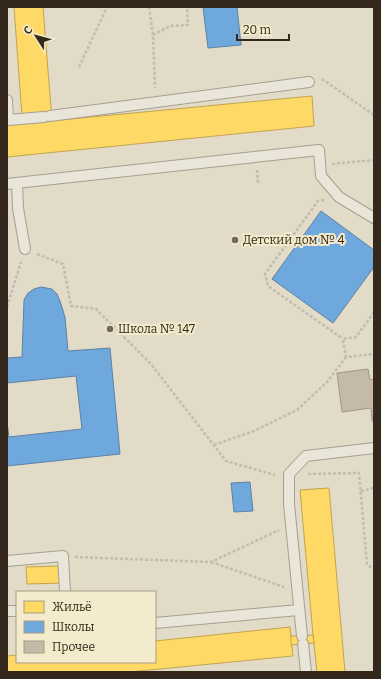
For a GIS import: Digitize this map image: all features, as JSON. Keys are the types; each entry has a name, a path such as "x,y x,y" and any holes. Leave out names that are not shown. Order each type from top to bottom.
{"lane":[{"path":"7,100 8,120 47,117 309,82"},
{"path":"25,249 12,184 319,150 321,176 339,197 374,218"},
{"path":"306,672 289,504 289,474 306,456 374,448"},
{"path":"7,561 63,556 65,591"},
{"path":"156,623 300,610"}],"path":[{"path":"79,67 107,7"},
{"path":"153,35 170,26 188,25 187,7"},
{"path":"320,165 374,160"},
{"path":"257,170 258,183"},
{"path":"339,197 318,201 266,274 268,286 342,339 346,357"},
{"path":"7,307 25,249 63,264 71,306 96,309 151,364"},
{"path":"342,339 356,337 374,312"},
{"path":"214,445 254,431 297,410 327,382 346,357 374,354"},
{"path":"361,491 374,488"},
{"path":"211,562 279,530 279,523"},
{"path":"63,556 211,562 298,591"}],"building: Жильё":[{"path":"14,7 43,7 52,121 22,116"},
{"path":"312,96 314,126 7,157 7,125"},
{"path":"329,488 345,672 317,672 300,490"},
{"path":"61,566 62,583 27,584 26,567"},
{"path":"290,627 293,656 129,672 7,672 7,656 16,655 16,663 156,663 156,641"},
{"path":"313,635 314,643 291,645 291,636"}],"building: Школы":[{"path":"203,7 237,7 241,45 208,48"},
{"path":"321,211 374,250 374,267 333,323 272,279"},
{"path":"41,287 52,289 57,294 60,301 65,317 68,351 110,348 120,454 7,466 7,422 9,437 82,429 76,376 7,383 7,358 22,357 24,300 28,293"},
{"path":"250,482 253,511 234,512 231,483"}],"building: Прочее":[{"path":"368,369 370,380 374,379 374,421 372,421 371,408 342,412 337,373"}],"place":[{"name":"Детский дом № 4","path":"235,240"},
{"name":"Школа № 147","path":"110,329"}]}
